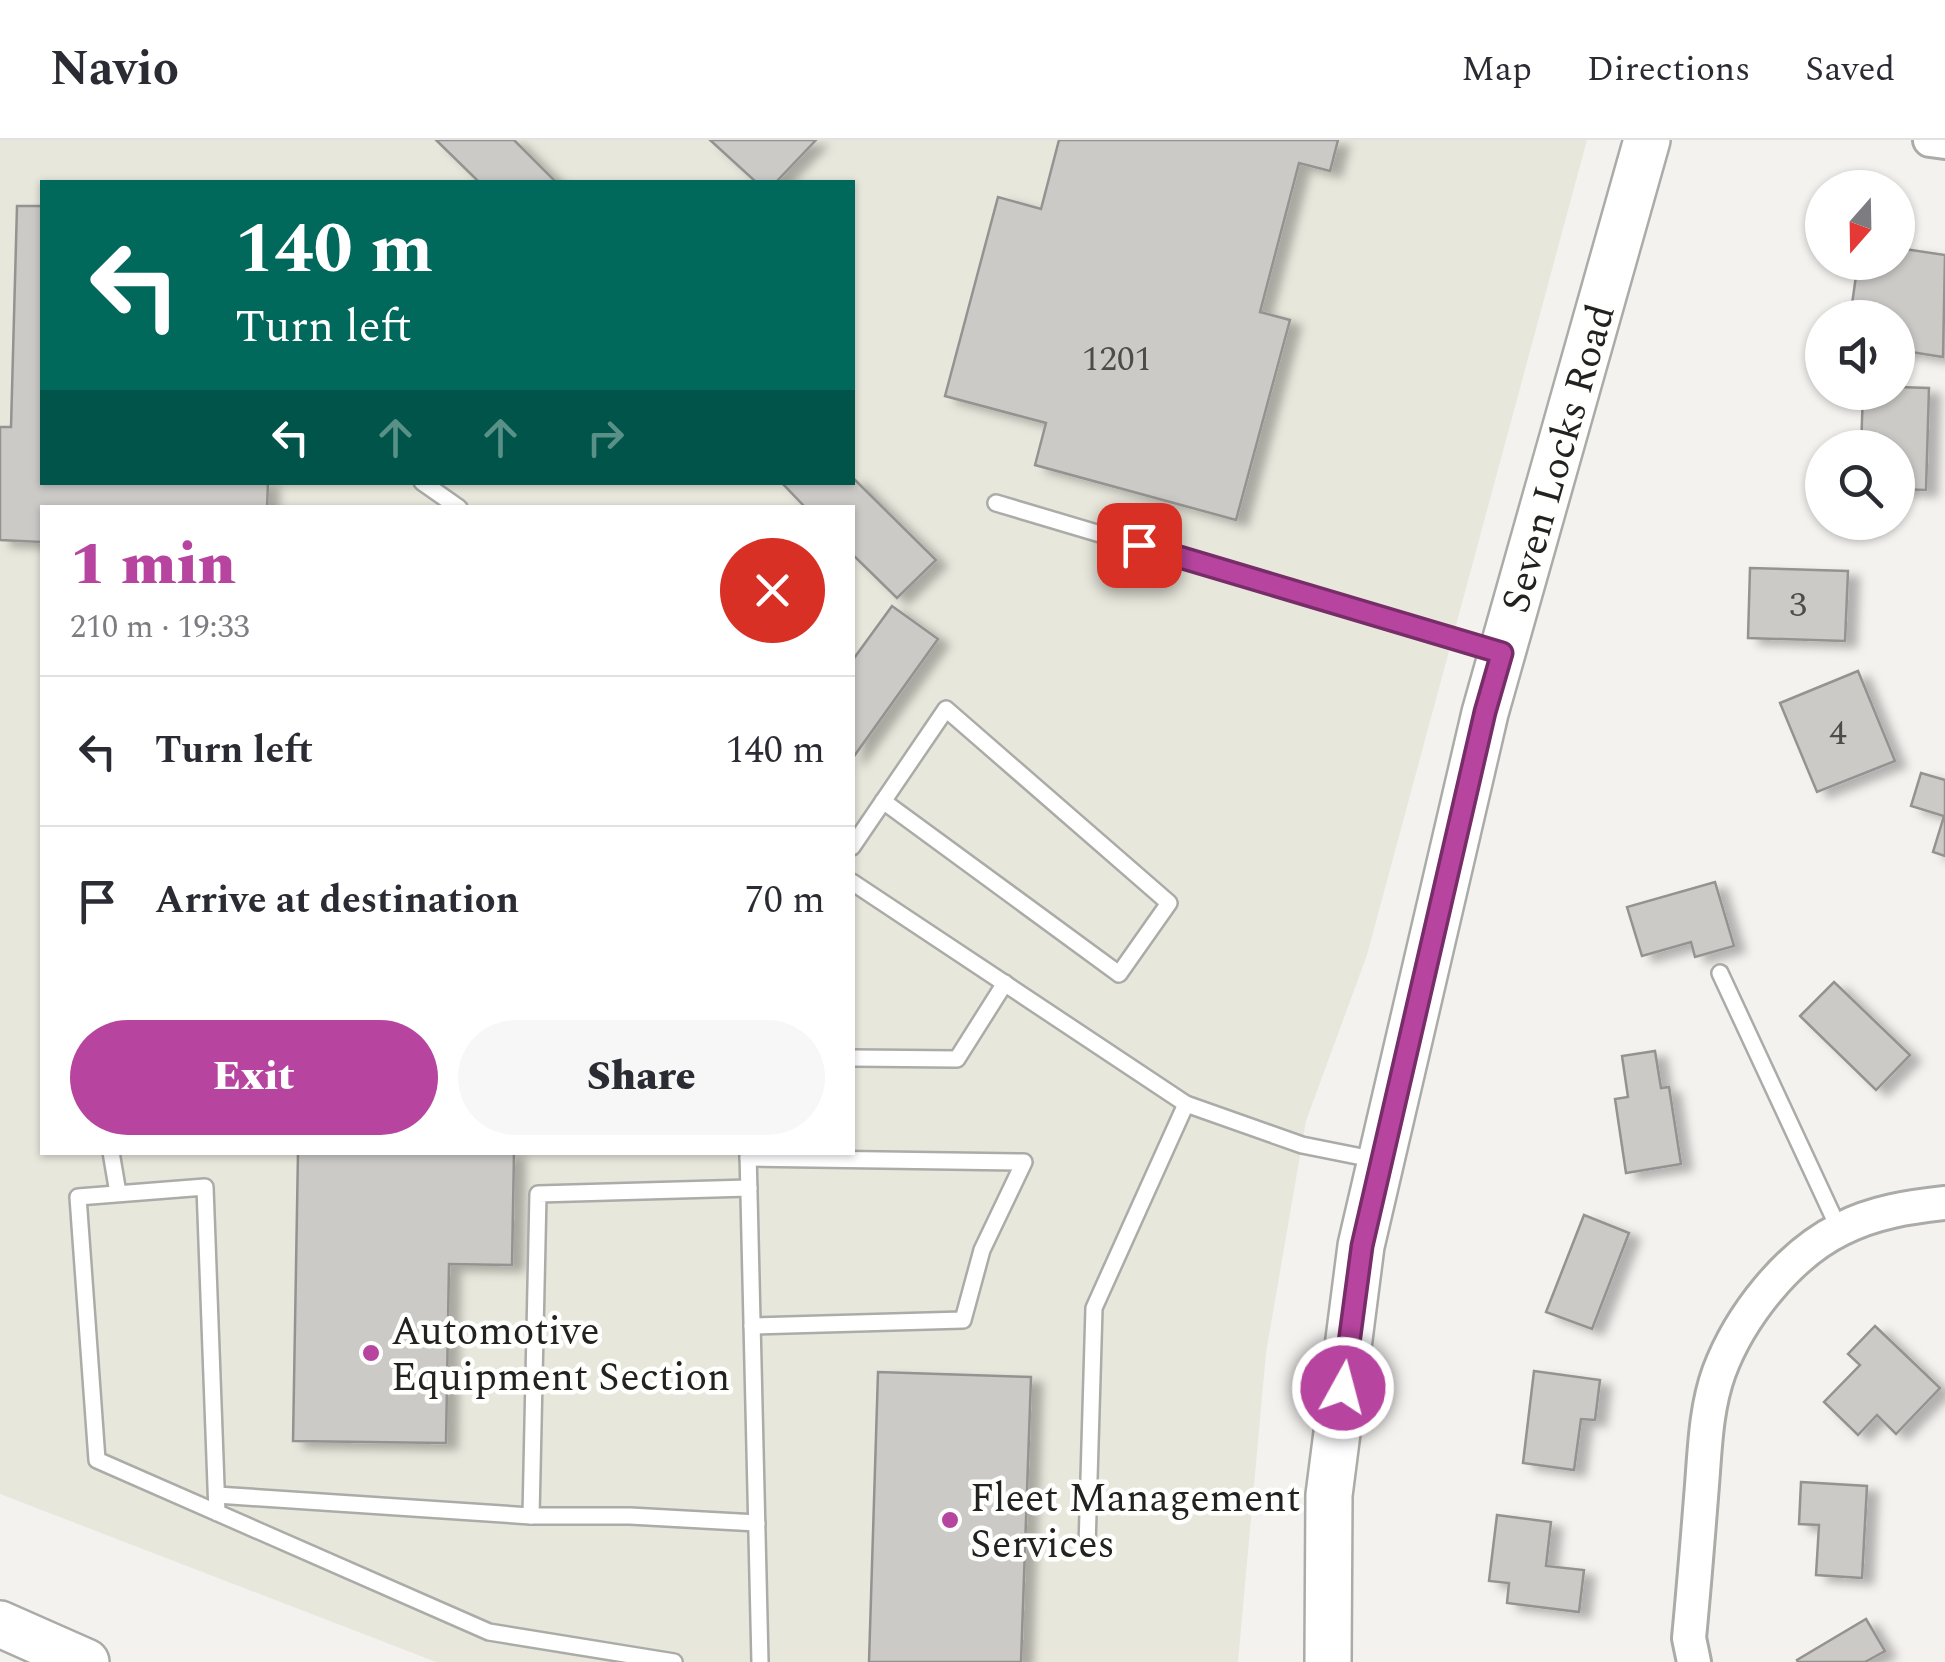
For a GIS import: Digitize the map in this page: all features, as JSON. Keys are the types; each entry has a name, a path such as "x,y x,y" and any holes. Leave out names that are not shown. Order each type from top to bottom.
{"main road":[{"name":"Seven Locks Road","path":"1328,1662 1329,1495 1362,1246 1480,731 1647,140"},
{"path":"0,1624 86,1662"}],"street":[{"path":"1930,140 1945,142"},
{"path":"1694,1662 1690,1638 1707,1418 1718,1373 1756,1302 1784,1271 1840,1229 1896,1209 1945,1203"}],"lane":[{"path":"426,485 455,505"},
{"path":"996,503 1502,653"},
{"path":"855,843 946,708 1169,903 1119,974 884,801"},
{"path":"856,890 1005,983 1186,1104 1302,1145 1381,1161"},
{"path":"1720,973 1840,1229"},
{"path":"855,1058 957,1059 1005,983"},
{"path":"1086,1547 1094,1308 1186,1104"},
{"path":"112,1155 118,1193"},
{"path":"752,1326 963,1320 982,1250 1024,1162 748,1155 749,1188 752,1326 757,1523 760,1662"},
{"path":"217,1513 205,1186 78,1197 98,1460 217,1513 489,1632 674,1662"},
{"path":"530,1516 538,1194 749,1188"},
{"path":"217,1495 530,1516 630,1516 757,1523"}],"shaded area":[{"path":"0,140 1587,140 1367,955 1306,1121 1266,1353 1238,1662 436,1662 0,1494"}],"building":[{"path":"436,140 514,140 554,180 477,180"},
{"path":"710,140 816,140 778,180 754,180"},
{"path":"1059,140 1338,140 1330,171 1299,163 1260,312 1290,320 1236,520 1035,465 1046,423 945,396 998,197 1041,209"},
{"path":"17,206 40,206 40,485 268,485 267,505 40,505 40,542 0,540 0,427 11,427"},
{"path":"1915,251 1945,255 1943,357 1915,353 1915,300 1853,300 1855,280 1915,280"},
{"path":"1915,388 1929,388 1926,490 1915,490 1915,430 1862,430 1862,410 1915,410"},
{"path":"855,480 936,560 897,598 855,557 855,505 803,505 784,485 855,485"},
{"path":"1750,568 1848,571 1845,641 1748,638"},
{"path":"892,606 938,639 855,755 855,657"},
{"path":"1858,671 1895,761 1817,792 1780,703"},
{"path":"1921,773 1945,780 1945,856 1933,852 1944,816 1911,806"},
{"path":"1715,882 1734,946 1695,957 1691,942 1642,956 1627,907"},
{"path":"1834,982 1910,1055 1876,1090 1800,1016"},
{"path":"1655,1051 1661,1088 1669,1087 1681,1164 1626,1173 1615,1099 1628,1097 1622,1056"},
{"name":"Automotive Equipment Section","path":"298,1155 514,1155 512,1265 449,1264 446,1443 293,1441"},
{"path":"1584,1215 1629,1233 1592,1329 1546,1312"},
{"path":"1875,1326 1940,1388 1896,1434 1877,1415 1858,1435 1824,1402 1860,1365 1848,1354"},
{"path":"1534,1371 1600,1380 1595,1420 1581,1419 1574,1470 1523,1463"},
{"name":"Fleet Management Services","path":"878,1372 1031,1377 1021,1662 869,1662"},
{"path":"1801,1482 1867,1486 1862,1578 1816,1575 1819,1525 1799,1524"},
{"path":"1497,1515 1551,1522 1546,1566 1584,1570 1579,1612 1507,1603 1509,1583 1489,1581"},
{"path":"1866,1619 1885,1651 1865,1662 1798,1662 1797,1660"}],"place":[{"name":"Automotive Equipment Section","path":"371,1353"},
{"name":"Fleet Management Services","path":"950,1520"}],"route":[{"path":"1139,545 1502,653 1362,1246 1343,1388"}]}
